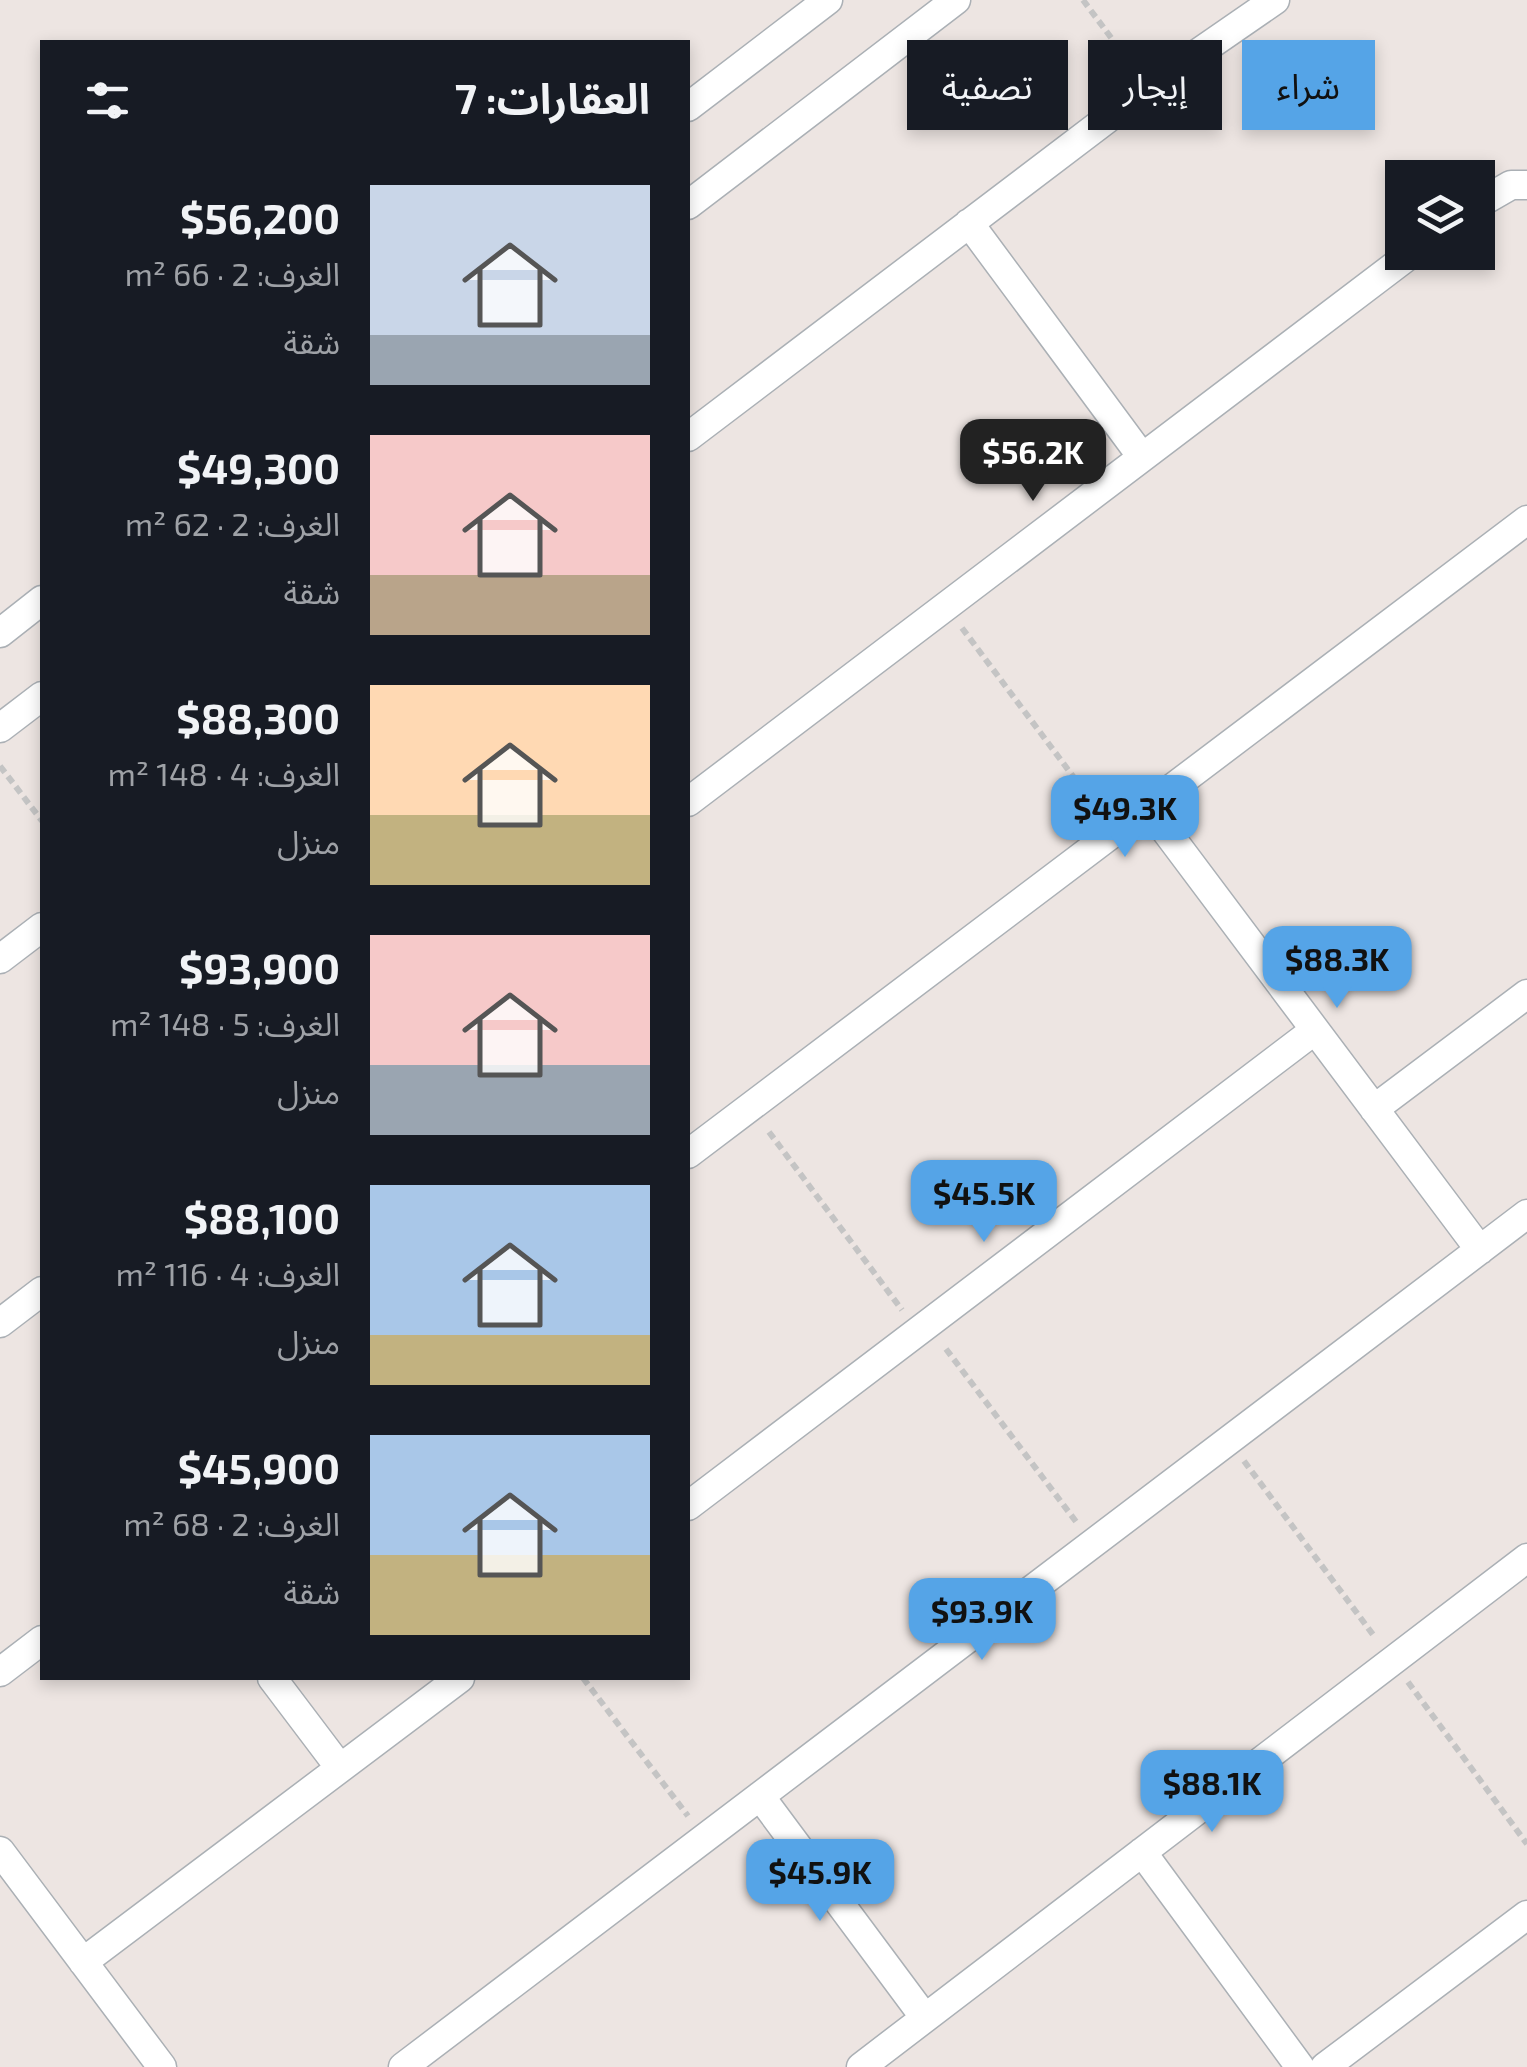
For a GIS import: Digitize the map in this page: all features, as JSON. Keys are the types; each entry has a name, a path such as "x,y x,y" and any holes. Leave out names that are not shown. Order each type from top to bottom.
{"street":[{"path":"690,106 828,0"},
{"path":"690,203 956,0"},
{"path":"1217,40 1274,0"},
{"path":"690,436 1094,130"},
{"path":"1495,194 1511,185 1527,185"},
{"path":"970,224 1142,457"},
{"path":"690,800 1389,270"},
{"path":"690,1152 1527,520"},
{"path":"0,633 40,602"},
{"path":"0,728 40,698"},
{"path":"1148,806 1480,1250"},
{"path":"0,959 40,929"},
{"path":"1374,1110 1527,994"},
{"path":"690,1504 1315,1030"},
{"path":"403,2067 1527,1214"},
{"path":"0,1323 40,1293"},
{"path":"861,2067 1527,1558"},
{"path":"0,1672 40,1642"},
{"path":"274,1680 340,1768"},
{"path":"83,1962 457,1680"},
{"path":"760,1796 925,2018"},
{"path":"0,1851 162,2067"},
{"path":"1142,1852 1300,2067"},
{"path":"1325,2067 1527,1915"}],"path":[{"path":"1083,0 1113,40"},
{"path":"946,606 1114,832"},
{"path":"0,766 40,818"},
{"path":"750,1106 1092,1544"},
{"path":"585,1680 704,1838"}]}
